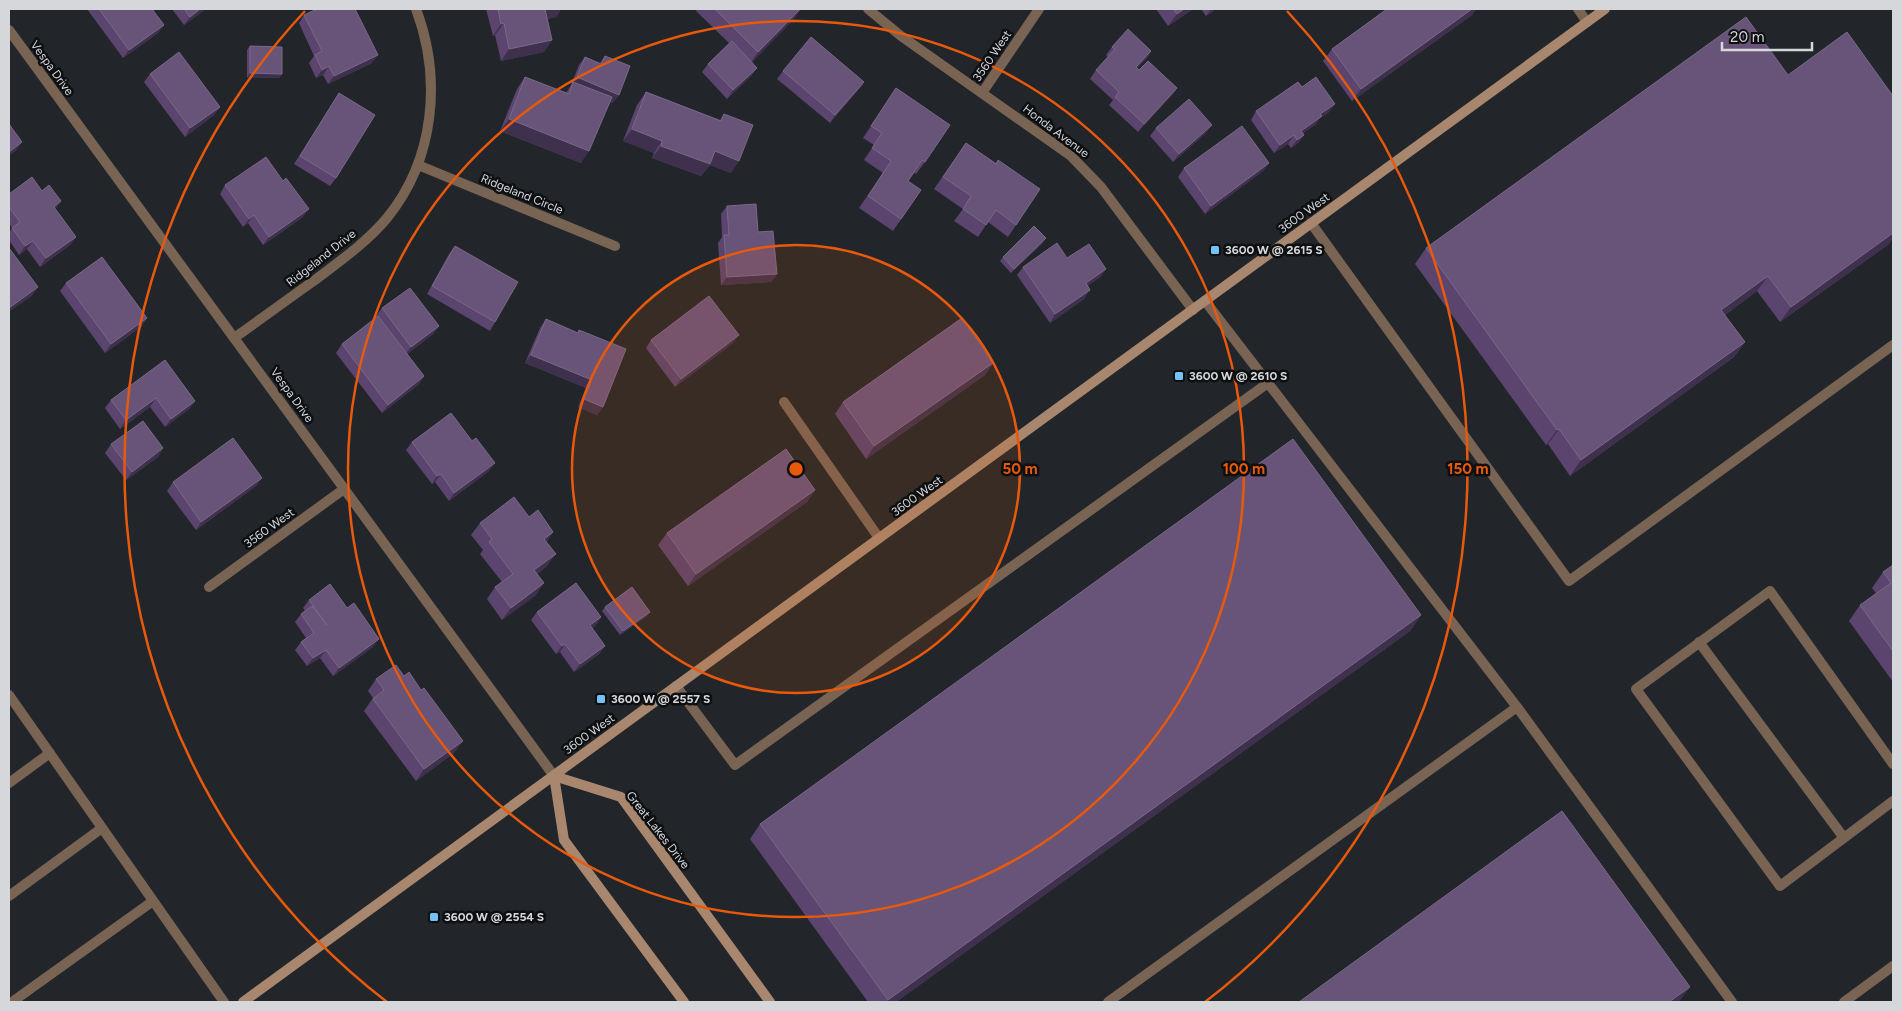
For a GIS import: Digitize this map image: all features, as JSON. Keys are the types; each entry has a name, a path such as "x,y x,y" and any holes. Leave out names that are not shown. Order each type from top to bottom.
{"street":[{"name":"Ridgeland Drive","path":"234,338 363,242 387,218 402,195 418,165 429,125 432,89 430,58 422,24 416,9"},
{"name":"Honda Avenue","path":"868,9 901,36 1052,141 1084,168 1192,310"},
{"name":"3560 West","path":"982,93 1039,9"},
{"path":"1578,9 1587,22"},
{"name":"3600 West","path":"242,1002 1605,9"},
{"name":"Vespa Drive","path":"9,30 554,776"},
{"name":"Ridgeland Circle","path":"418,165 615,246"},
{"path":"1312,223 1569,581 1893,345"},
{"path":"1205,301 1517,707 1732,1002"},
{"path":"676,686 735,765 1268,383"},
{"path":"784,402 879,538"},
{"name":"3560 West","path":"209,587 344,489"},
{"path":"1893,764 1770,591 1636,689 1780,886 1893,801"},
{"path":"1699,642 1844,838"},
{"path":"9,695 224,1002"},
{"path":"1108,1002 1517,707"},
{"path":"9,783 50,753"},
{"path":"554,776 564,840 684,1002"},
{"name":"Great Lakes Drive","path":"554,776 620,797 770,1002"},
{"path":"9,896 102,828"},
{"path":"12,1002 153,901"},
{"path":"1844,1002 1893,966"}],"building":[{"path":"99,9 152,9 164,25 129,50"},
{"path":"184,9 200,9 190,17"},
{"path":"317,9 355,9 378,55 334,76 329,66 322,70 315,55 322,51 304,15"},
{"path":"498,9 545,9 552,40 509,49 504,23 501,24"},
{"path":"715,9 800,9 758,52"},
{"path":"1173,9 1184,9 1177,14"},
{"path":"1387,9 1472,9 1361,89 1332,49"},
{"path":"1746,17 1788,75 1847,32 1893,96 1893,233 1791,307 1768,276 1721,310 1745,342 1581,460 1559,429 1557,430 1426,248"},
{"path":"1128,29 1151,51 1136,67 1139,70 1148,61 1177,88 1144,124 1115,97 1119,92 1096,70 1115,49 1112,47"},
{"path":"811,37 864,82 835,115 783,71"},
{"path":"732,41 757,68 733,90 708,64"},
{"path":"250,46 282,47 282,74 250,73"},
{"path":"179,52 220,107 190,128 150,74"},
{"path":"605,56 630,66 619,95 577,77 585,57 601,64"},
{"path":"525,77 569,94 573,82 612,97 589,151 509,119"},
{"path":"1316,77 1335,104 1301,131 1304,135 1297,140 1294,135 1280,145 1256,111 1298,82 1302,87"},
{"path":"896,88 950,125 925,162 922,160 908,181 921,190 901,219 868,196 891,161 872,148 882,133 871,126"},
{"path":"646,92 721,121 724,114 753,125 739,161 715,151 710,164 661,146 662,141 632,129"},
{"path":"339,93 375,115 336,178 300,156"},
{"path":"1189,99 1212,125 1179,154 1156,128"},
{"path":"9,124 22,142 9,152"},
{"path":"1242,126 1269,163 1211,206 1184,168"},
{"path":"966,143 996,164 998,160 1040,189 1016,225 996,210 986,225 963,209 971,196 943,177"},
{"path":"266,157 283,181 286,178 309,209 269,237 254,215 249,219 225,185"},
{"path":"32,177 42,191 49,185 61,201 54,207 76,237 46,258 33,241 25,246 12,228 20,222 9,207 9,194"},
{"path":"756,204 758,232 773,231 777,274 727,277 724,235 729,235 727,206"},
{"path":"1034,226 1046,238 1014,269 1003,257"},
{"path":"1057,243 1067,258 1089,244 1106,269 1086,283 1090,290 1055,314 1023,267"},
{"path":"455,246 518,282 495,322 432,286"},
{"path":"9,248 38,287 9,308"},
{"path":"102,257 147,318 111,344 66,283"},
{"path":"410,288 439,326 411,347 382,308"},
{"path":"709,296 739,335 681,379 651,340"},
{"path":"378,316 424,376 388,405 342,344"},
{"path":"962,318 993,363 874,446 843,402"},
{"path":"546,319 578,333 579,330 626,349 603,407 584,399 592,380 531,355"},
{"path":"165,360 195,401 171,419 156,398 126,420 111,400"},
{"path":"451,413 472,441 476,438 495,463 454,493 441,474 437,476 412,442"},
{"path":"143,421 163,448 132,472 111,444"},
{"path":"233,438 262,478 201,522 173,482"},
{"path":"1293,439 1421,615 888,1000 760,824"},
{"path":"786,449 815,490 696,574 667,533"},
{"path":"514,497 529,517 538,510 553,532 544,539 556,554 534,570 544,583 511,608 495,587 513,574 489,542 492,539 480,523"},
{"path":"1893,565 1893,651 1860,605 1891,583 1883,572"},
{"path":"576,583 601,617 590,625 605,646 580,664 565,644 562,646 537,612"},
{"path":"330,584 347,608 354,603 379,639 339,668 326,650 313,658 301,642 314,633 301,614 312,606 327,625 309,600"},
{"path":"632,587 650,612 623,631 605,607"},
{"path":"396,665 404,676 409,672 421,690 424,688 463,741 424,769 373,699 384,690 376,679"},
{"path":"1562,811 1690,987 1669,1002 1299,1002"}],"place":[{"name":"3600 W @ 2615 S","path":"1215,250"},
{"name":"3600 W @ 2610 S","path":"1179,376"},
{"name":"3600 W @ 2557 S","path":"601,699"},
{"name":"3600 W @ 2554 S","path":"434,917"}]}
